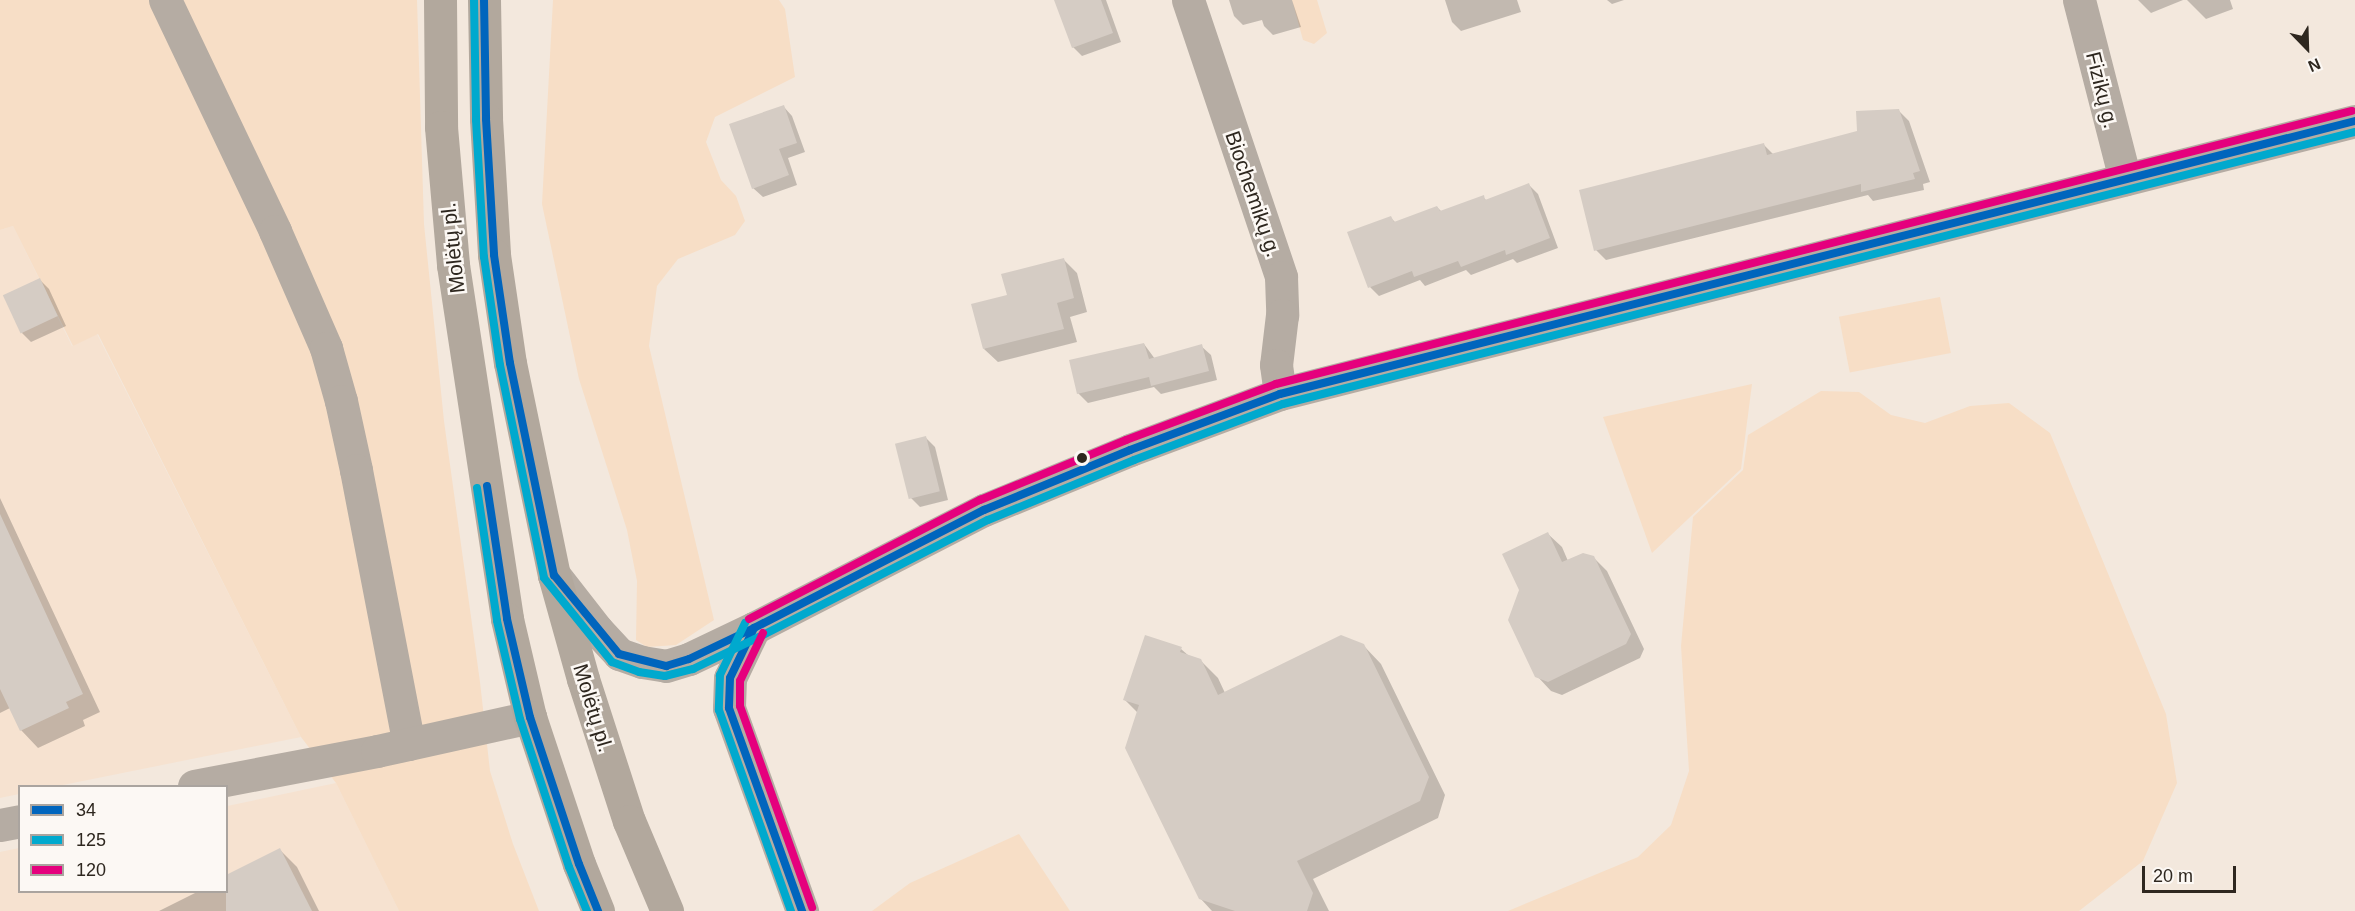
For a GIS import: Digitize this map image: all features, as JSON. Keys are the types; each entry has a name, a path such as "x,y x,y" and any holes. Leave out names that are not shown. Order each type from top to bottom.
{"highway":[{"name":"Molėtų pl.","path":"440,0 441,127 453,265 507,619 530,717 598,911"},
{"name":"Molėtų pl.","path":"484,0 486,119 494,255 510,363 554,575 583,679 629,821 667,911"}],"street":[{"path":"165,0 276,231 326,348 341,401 356,470 408,744"},
{"name":"Biochemikų g.","path":"1188,0 1281,277 1282,315 1276,365 1280,394"},
{"name":"Fizikų g.","path":"2079,0 2125,179"},
{"path":"554,575 619,654 642,662 666,666 689,659 754,628 984,510 1130,450 1280,394 2355,122"},
{"path":"754,628 730,678 729,708 802,911"},
{"path":"199,785 408,744 530,717"},
{"path":"0,825 18,821"}],"shaded area":[{"path":"0,0 417,0 424,224 444,421 490,771 513,844 539,911 399,911 336,783 301,737 98,334 73,346 13,226 0,230"},
{"path":"553,0 779,0 785,9 795,77 715,117 706,142 721,180 736,196 745,221 735,235 678,259 657,286 649,346 714,620 676,645 647,647 636,640 637,581 627,530 579,379 542,204"},
{"path":"1292,0 1317,0 1327,33 1314,44 1303,40"},
{"path":"13,226 72,346 97,334 301,737 63,785 18,785 18,794 0,798 0,230"},
{"path":"1940,297 1951,353 1850,373 1839,317"},
{"path":"1752,384 1741,469 1652,553 1603,417"},
{"path":"1821,391 1859,392 1891,415 1925,423 1970,406 2009,403 2050,433 2166,714 2177,783 2143,861 2079,911 1508,911 1638,857 1671,825 1689,771 1681,646 1693,517 1743,470 1748,435"},
{"path":"336,783 399,911 0,911 0,852 18,848 18,893 228,893 228,806"},
{"path":"1019,834 1070,911 872,911 910,883"}],"building":[{"path":"1054,0 1101,0 1113,33 1072,48"},
{"path":"784,105 797,143 779,149 789,175 752,189 729,124"},
{"path":"1899,109 1920,171 1913,173 1915,179 1861,192 1861,184 1594,251 1579,190 1764,143 1767,155 1857,131 1856,111"},
{"path":"1529,183 1550,238 1506,255 1505,250 1461,267 1458,261 1414,277 1412,271 1368,288 1347,232 1391,216 1394,222 1437,206 1440,211 1484,195 1485,200"},
{"path":"1064,258 1074,298 1057,303 1064,329 983,349 971,304 1007,295 1001,274"},
{"path":"40,278 58,316 21,333 3,295"},
{"path":"1144,343 1149,359 1202,344 1209,371 1151,386 1149,377 1077,394 1069,360"},
{"path":"926,436 940,491 909,499 895,444"},
{"path":"0,514 83,694 66,702 69,708 20,731 0,689"},
{"path":"1548,532 1562,562 1583,553 1594,556 1631,634 1626,644 1548,682 1535,677 1508,620 1519,590 1502,554"},
{"path":"1145,635 1182,647 1180,652 1201,659 1218,695 1341,635 1364,644 1429,777 1420,801 1297,861 1313,893 1307,911 1235,911 1199,899 1125,748 1139,705 1123,700"},
{"path":"280,848 312,911 226,911 228,874"}],"transit line":[{"name":"125","path":"474,0 476,120 484,257 500,365 544,578 612,662 639,672 665,676 693,669 988,520 1134,460 1283,404 2355,132"},
{"name":"34","path":"484,0 486,119 494,255 510,363 554,575 619,654 666,666 689,659 754,628 984,510 1130,450 1280,394 2355,121"},
{"name":"120","path":"749,619 980,500 1126,440 1276,384 2352,111"},
{"name":"34","path":"487,486 507,619 530,717 579,864 598,911"},
{"name":"125","path":"477,488 497,621 520,719 569,867 587,911"},
{"name":"125","path":"745,623 720,675 719,710 791,911"},
{"name":"34","path":"754,628 730,678 729,708 802,911"},
{"name":"120","path":"763,633 740,681 740,706 812,907"}]}
